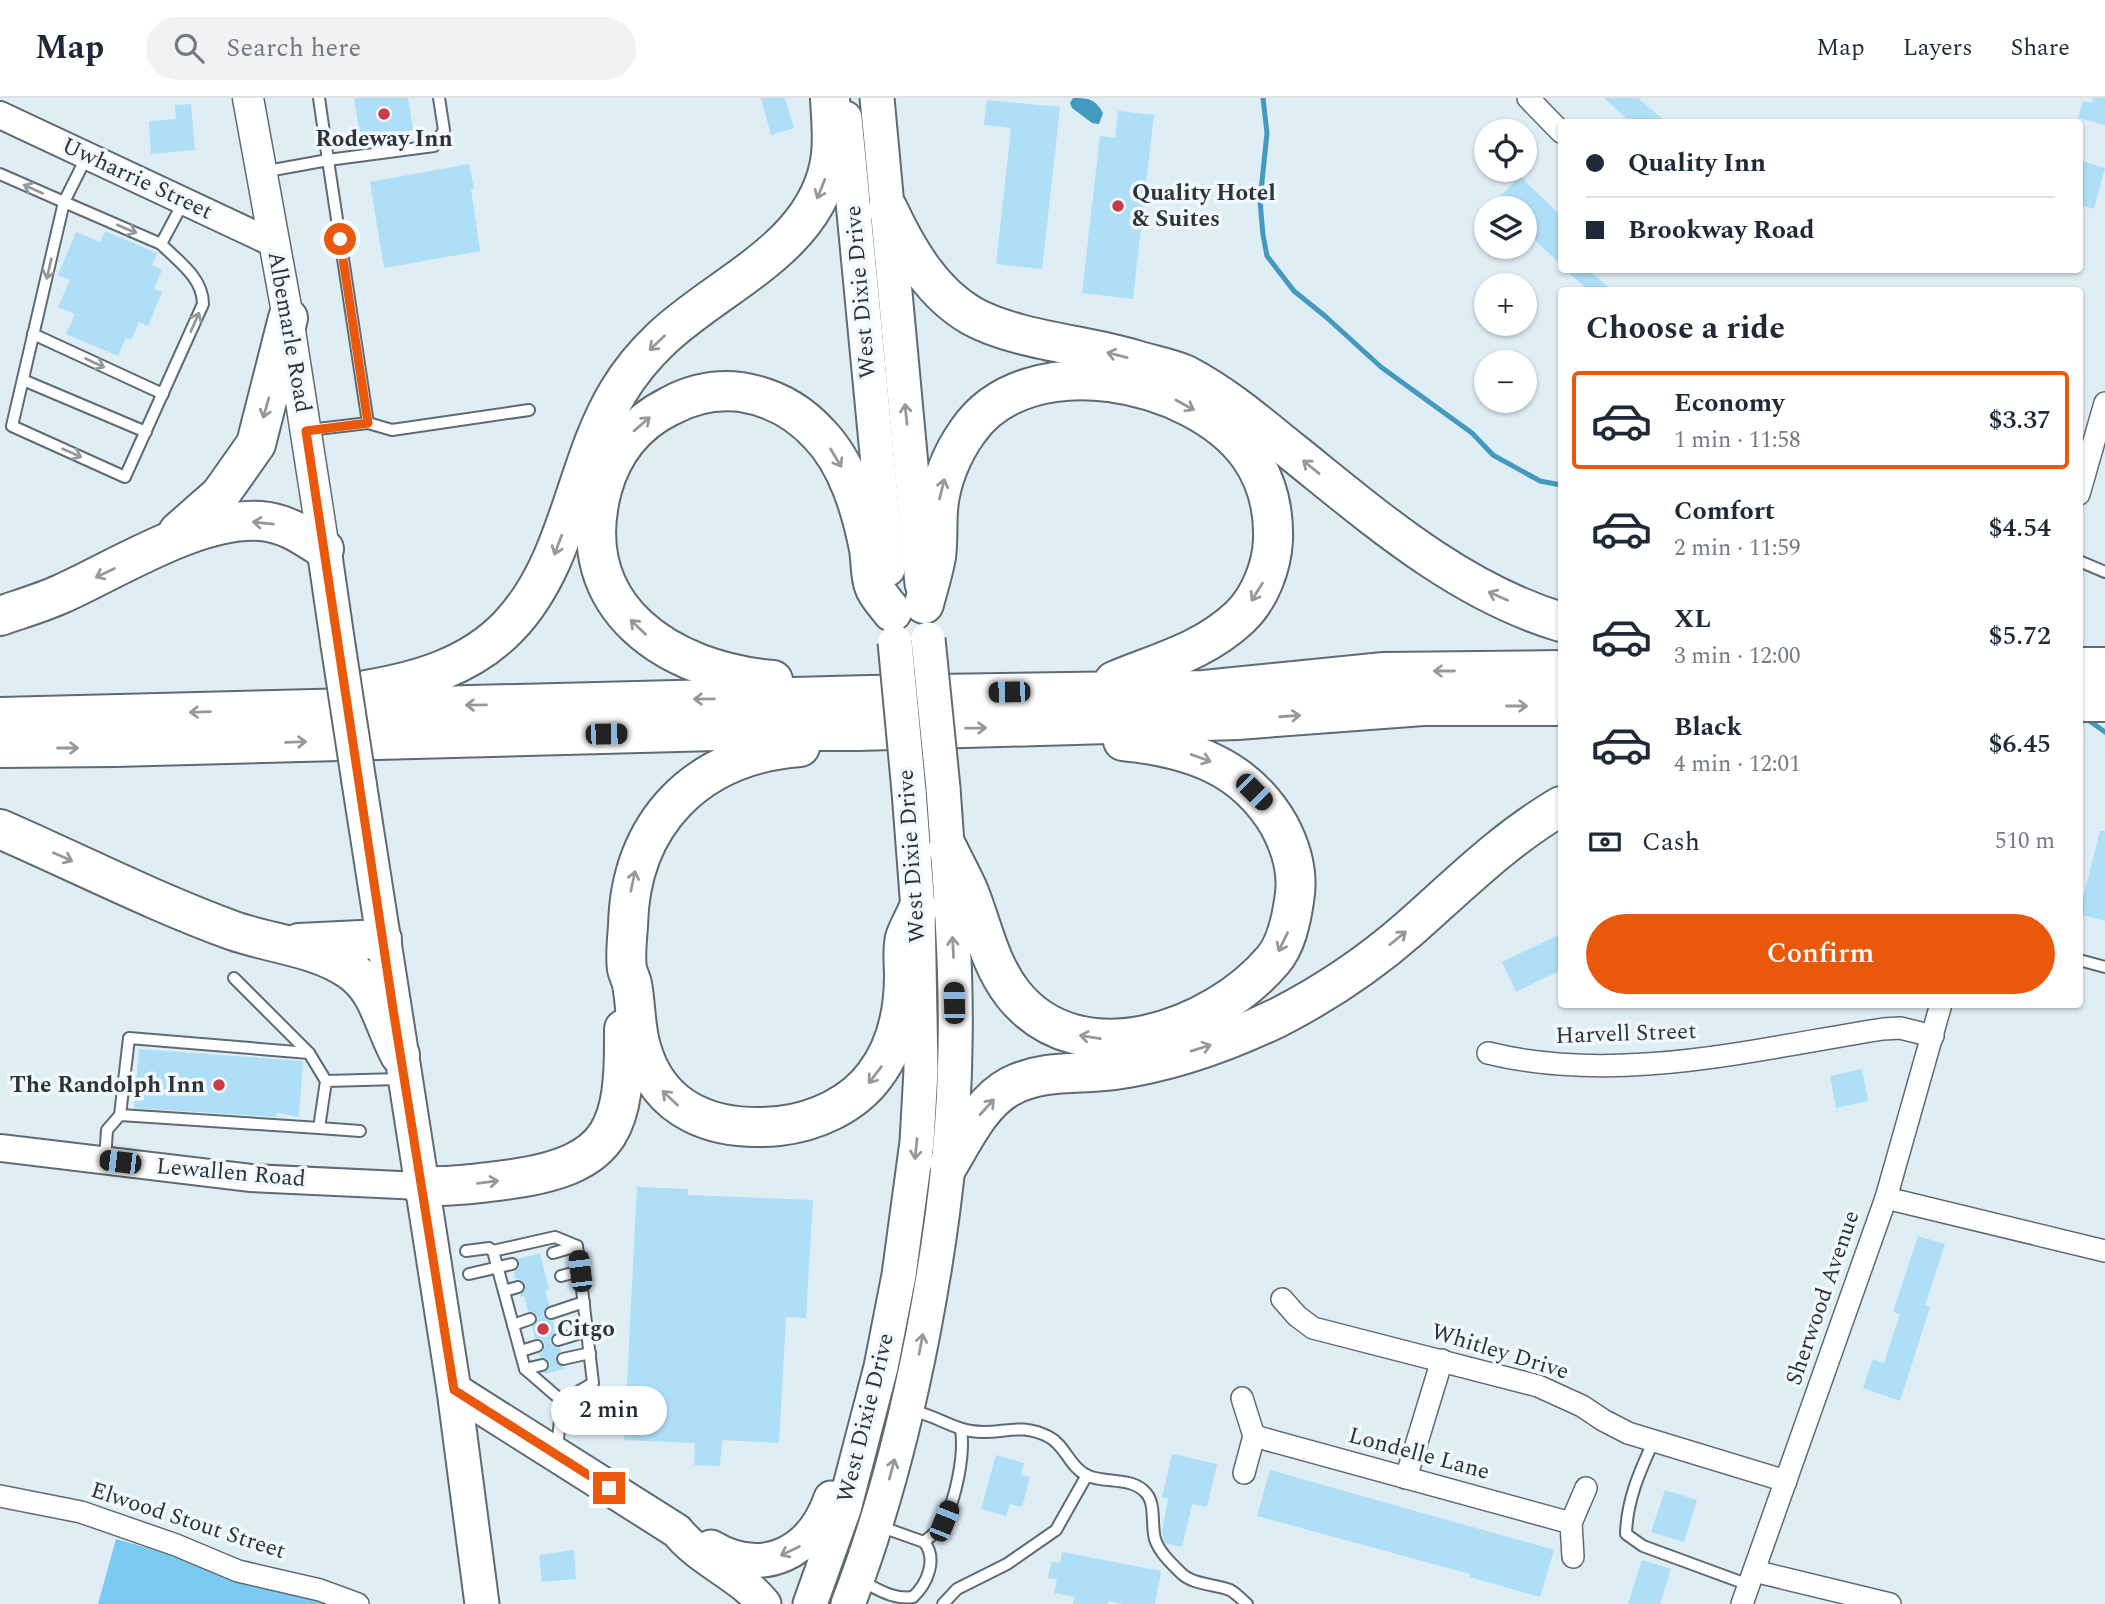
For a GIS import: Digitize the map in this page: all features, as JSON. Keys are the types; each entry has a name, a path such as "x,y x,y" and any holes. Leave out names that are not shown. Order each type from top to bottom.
{"highway":[{"path":"239,710 271,696 358,691 425,677 475,654 510,625 537,588 552,559 595,440 627,378 662,338 787,240 811,209 823,186 830,160 830,98"},
{"path":"888,209 901,238 926,274 954,303 972,316 1012,331 1119,355 1184,374 1225,397 1371,515 1435,562 1490,593 1558,621"},
{"path":"166,543 220,495 256,443 288,318"},
{"path":"870,695 840,681 785,681 718,671 675,654 635,625 608,586 597,540 599,503 609,470 634,431 646,419 699,394 733,391 755,394 790,409 821,435 836,455 849,480 863,526 874,586 910,624 936,557 938,507 945,479 957,450 980,415 1016,392 1038,385 1103,381 1145,388 1176,400 1207,418 1248,454 1266,487 1274,520 1273,550 1264,580 1243,614 1217,636 1172,660 1093,690"},
{"path":"0,616 59,595 166,543 229,522 262,521 290,528 324,549"},
{"path":"2083,667 2105,667"},
{"path":"0,717 870,695 1204,690 1384,672 1558,670"},
{"path":"2083,702 2105,702"},
{"path":"0,748 716,731 859,731 1237,720 1423,706 1558,706"},
{"path":"948,849 969,893 989,954 1013,994 1041,1019 1074,1034 1114,1040 1158,1033 1203,1016 1240,990 1274,959 1291,925 1297,882 1288,842 1268,806 1240,778 1208,760 1160,745 1111,739 1075,725"},
{"path":"421,1186 450,1187 551,1173 578,1162 600,1144 611,1128 622,1096 625,1071 624,984 628,919 637,862 653,830 672,805 695,784 728,765 784,749 816,746 859,731"},
{"path":"949,1164 976,1120 992,1101 1010,1086 1044,1074 1115,1070 1166,1059 1218,1043 1276,1018 1318,994 1360,968 1407,930 1497,849 1558,808"},
{"path":"0,829 236,932 321,955 352,970 377,1000 402,1067"},
{"path":"627,969 643,1054 652,1076 667,1097 684,1110 716,1122 751,1127 787,1125 816,1117 843,1105 866,1086 888,1055 902,1013 905,940 918,909"},
{"path":"283,944 382,939"}],"main road":[{"name":"Albemarle Road","path":"248,98 306,431 382,939 454,1390 482,1604"},
{"name":"West Dixie Drive","path":"843,98 910,624 943,788 948,849 955,1048 949,1164 932,1285 908,1411 876,1525 852,1592"},
{"name":"West Dixie Drive","path":"810,1604 844,1510 881,1367 899,1275 917,1142 921,1070 918,909 909,791 910,624 888,209 877,98"},
{"path":"454,1390 677,1531 686,1542 748,1586 764,1604"},
{"path":"677,1531 689,1534 716,1550 740,1559 770,1559 798,1548 819,1527 842,1468 865,1435"}],"street":[{"path":"1528,98 1558,129"},
{"name":"Uwharrie Street","path":"0,115 273,243"},
{"path":"2083,480 2105,403"},
{"name":"Sherwood Avenue","path":"1748,1586 1886,1198 1940,1008"},
{"name":"Harvell Street","path":"1488,1053 1550,1063 1668,1063 1883,1029 1900,1028 1933,1036"},
{"name":"Lewallen Road","path":"0,1148 251,1178 421,1186"},
{"path":"1886,1198 2105,1251"},
{"name":"Whitley Drive","path":"1282,1299 1297,1316 1313,1328 1538,1387 1582,1406 1628,1433 1786,1480"},
{"path":"1406,1478 1442,1360"},
{"path":"1242,1398 1254,1436 1244,1473"},
{"name":"Londelle Lane","path":"1254,1436 1571,1523"},
{"path":"1573,1557 1571,1523 1586,1488"},
{"name":"Elwood Stout Street","path":"0,1496 81,1512 176,1545 238,1571 320,1590 358,1604"},
{"path":"1748,1586 1890,1604"}],"lane":[{"path":"319,98 368,423"},
{"path":"261,172 434,146 444,130 439,98"},
{"path":"0,174 64,202 161,244 194,277 203,290 203,304 125,477 12,426 64,202 87,156"},
{"path":"161,244 184,201"},
{"path":"33,334 163,394"},
{"path":"23,380 146,432"},
{"path":"306,431 368,423 392,430 529,410"},
{"path":"2083,563 2105,572"},
{"path":"2083,961 2105,967"},
{"path":"234,978 309,1052 326,1081 319,1128"},
{"path":"105,1160 107,1130 120,1115 128,1038 309,1052"},
{"path":"326,1081 402,1067"},
{"path":"120,1115 360,1131"},
{"path":"466,1251 489,1248 493,1251 555,1237 577,1246"},
{"path":"553,1253 577,1246"},
{"path":"562,1401 593,1383 577,1246"},
{"path":"493,1251 525,1369 562,1401"},
{"path":"469,1274 512,1264"},
{"path":"561,1276 580,1271"},
{"path":"504,1291 518,1287"},
{"path":"551,1313 584,1302"},
{"path":"513,1325 530,1319"},
{"path":"558,1340 587,1331"},
{"path":"521,1351 537,1346"},
{"path":"563,1359 590,1353"},
{"path":"525,1369 542,1365"},
{"path":"557,1454 562,1401"},
{"path":"908,1411 922,1412 961,1429 982,1432 1013,1428 1032,1430 1058,1442 1076,1467 1087,1475 1128,1483 1146,1492 1152,1503 1151,1522 1156,1542 1184,1576 1232,1591 1247,1604"},
{"path":"924,1542 944,1521 951,1503 962,1452 961,1429"},
{"path":"1654,1440 1636,1479 1626,1512 1626,1534 1643,1546 1748,1586"},
{"path":"943,1604 957,1590 1007,1564 1056,1530 1087,1475"},
{"path":"852,1592 890,1595 916,1601 929,1572 930,1555 924,1542 876,1525"}],"shaded area":[{"path":"1073,98 1087,99 1097,105 1103,113 1099,124 1092,123 1072,108 1070,103"},
{"path":"116,1539 331,1599 330,1604 98,1604"}],"building":[{"name":"Rodeway Inn","path":"354,98 408,98 413,130 361,143"},
{"path":"761,98 785,98 794,128 771,135"},
{"path":"1604,98 1638,98 1662,119 1627,119"},
{"path":"2093,98 2105,98 2105,125 2078,118 2083,101 2092,103"},
{"path":"987,100 1060,107 1042,269 996,264 1011,128 984,125"},
{"path":"191,104 195,150 151,154 149,121 176,119 175,105"},
{"path":"1118,111 1154,115 1133,299 1082,293 1100,136 1115,138"},
{"path":"2083,161 2105,168 2094,209 2083,205"},
{"path":"469,164 480,251 384,268 370,182"},
{"path":"1514,182 1526,182 1558,213 1558,262 1537,242 1537,196 1501,196"},
{"path":"105,231 157,253 152,265 162,270 154,289 162,292 148,326 139,322 131,340 126,338 118,356 66,334 75,314 58,307 70,280 58,275 76,232 100,242"},
{"path":"1569,273 1592,273 1608,287 1585,287"},
{"path":"2100,831 2105,831 2105,921 2083,915 2083,898"},
{"path":"1558,935 1558,971 1516,992 1502,962"},
{"name":"The Randolph Inn","path":"139,1049 303,1061 299,1117 277,1113 276,1117 134,1108"},
{"path":"1862,1069 1868,1101 1836,1108 1830,1076"},
{"path":"637,1187 688,1189 688,1195 813,1200 806,1318 786,1317 779,1443 722,1440 720,1466 694,1465 695,1443 624,1440"},
{"path":"1918,1236 1945,1244 1925,1305 1930,1307 1900,1401 1863,1388 1873,1359 1884,1363 1900,1314 1893,1312"},
{"path":"540,1253 549,1289 545,1291 549,1305 543,1315 553,1321 556,1332 550,1342 560,1348 561,1352 556,1356 556,1361 565,1369 544,1374 550,1364 539,1354 545,1344 535,1338 532,1327 538,1317 528,1311 524,1296 520,1297 525,1290 525,1284 516,1279 514,1272 519,1267 518,1259"},
{"path":"1172,1454 1217,1464 1207,1507 1192,1504 1182,1547 1165,1543 1162,1532 1168,1499 1162,1497"},
{"path":"996,1455 1024,1463 1021,1475 1030,1477 1022,1507 1010,1504 1006,1516 981,1509"},
{"path":"1270,1470 1554,1550 1540,1597 1470,1577 1470,1574 1257,1516"},
{"path":"1665,1490 1697,1500 1684,1542 1651,1532"},
{"path":"574,1550 576,1579 542,1582 539,1555"},
{"path":"1062,1552 1161,1571 1155,1604 1122,1604 1109,1601 1108,1604 1073,1604 1075,1597 1054,1593 1057,1579 1048,1578 1051,1562 1060,1563"},
{"path":"1642,1560 1671,1569 1660,1604 1628,1604"}],"waterway":[{"path":"1263,98 1267,133 1260,201 1267,256 1294,291 1381,367 1472,433 1493,455 1540,481 1558,484"},
{"path":"2084,717 2105,732"}],"place":[{"name":"Rodeway Inn","path":"384,114"},
{"name":"Quality Hotel & Suites","path":"1118,206"},
{"name":"The Randolph Inn","path":"219,1085"},
{"name":"Citgo","path":"543,1329"}],"route":[{"path":"340,239 368,423 306,431 393,1009 454,1390 609,1488"}]}
